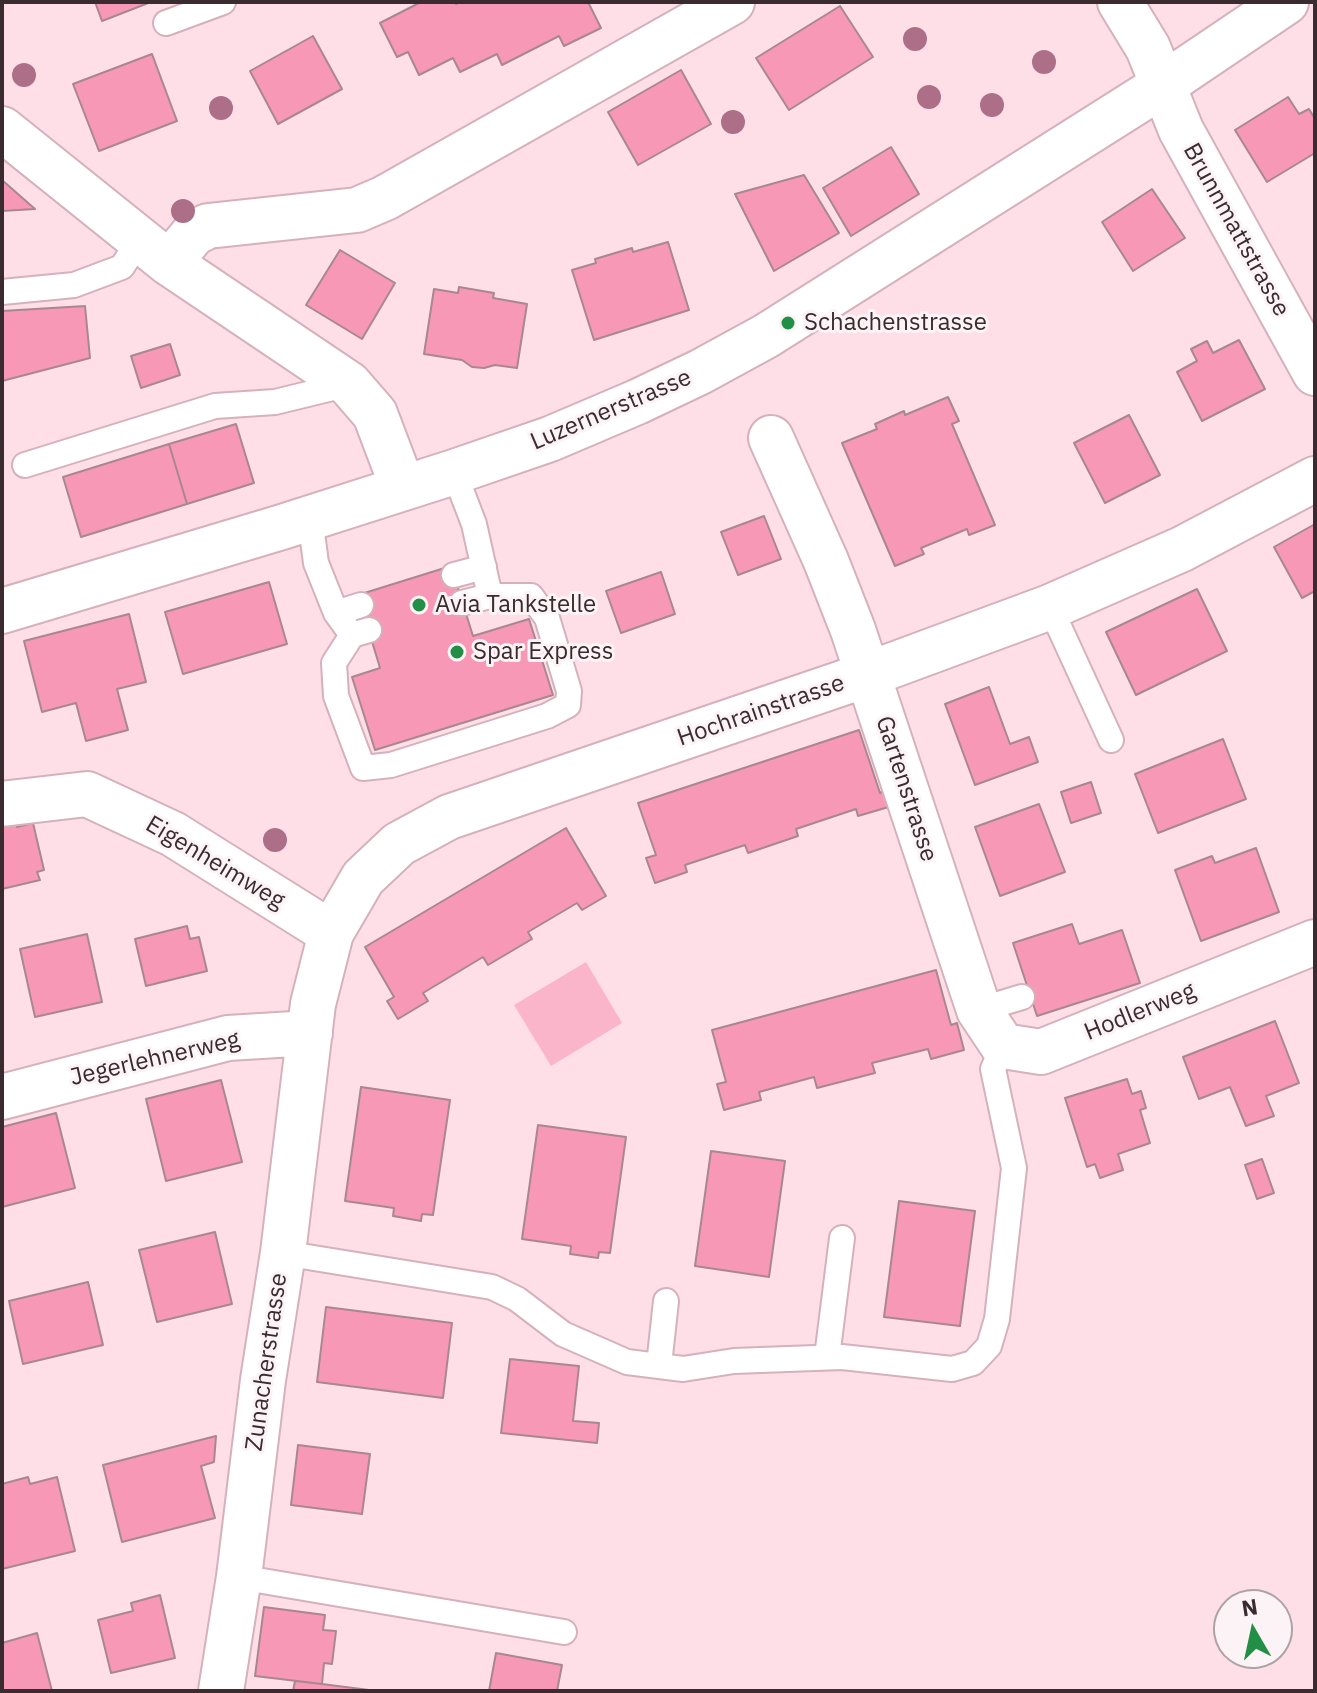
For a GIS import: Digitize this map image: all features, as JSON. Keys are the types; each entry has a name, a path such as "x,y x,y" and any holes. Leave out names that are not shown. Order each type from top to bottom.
{"street":[{"path":"155,251 208,226 357,210 385,198 732,2"},
{"path":"1120,2 1148,48 1163,85"},
{"name":"Luzernerstrasse","path":"2,611 454,472 550,439 700,372 766,336 1163,85 1286,2"},
{"name":"Brunnmattstrasse","path":"1163,85 1181,130 1315,373"},
{"path":"2,129 155,251 349,384 375,414 403,488"},
{"name":"Gartenstrasse","path":"771,438 832,575 869,674 979,1010"},
{"name":"Hochrainstrasse","path":"310,1033 313,1004 331,933 363,878 399,844 449,817 869,674 1050,607 1182,549 1315,479"},
{"name":"Eigenheimweg","path":"2,804 87,794 173,834 331,933"},
{"name":"Hodlerweg","path":"1003,1046 1041,1052 1315,942"},
{"path":"979,1010 1003,1046"},
{"name":"Jegerlehnerweg","path":"2,1097 228,1038 310,1033"},
{"name":"Zunacherstrasse","path":"221,1691 283,1253 310,1033"}],"lane":[{"path":"166,23 223,2"},
{"path":"2,292 74,285 155,251"},
{"path":"25,465 215,406 275,402 349,384"},
{"path":"454,472 474,524 490,596"},
{"path":"310,518 316,563 336,613 360,633 334,663 336,696 363,768 391,765 547,716 568,705 569,691 547,618 531,596 490,596 462,603"},
{"path":"454,575 484,567"},
{"path":"336,613 361,605"},
{"path":"1050,607 1111,740"},
{"path":"979,1010 1022,997"},
{"path":"283,1253 492,1287 517,1299 563,1334 627,1362 683,1369 734,1361 827,1357 952,1369 973,1363 989,1346 997,1319 1014,1168 993,1069 1003,1046"},
{"path":"827,1357 842,1238"},
{"path":"659,1365 666,1301"},
{"path":"239,1577 564,1632"}],"shaded area":[{"path":"586,962 622,1023 551,1066 514,1005"}],"building":[{"path":"95,2 151,2 102,21"},
{"path":"421,2 588,2 601,28 564,46 559,36 502,65 497,54 460,72 453,58 419,75 408,52 397,57 380,23"},
{"path":"840,6 873,57 789,110 756,58"},
{"path":"313,36 342,89 278,124 250,71"},
{"path":"152,54 177,121 99,151 73,84"},
{"path":"681,70 711,124 638,165 608,112"},
{"path":"1288,97 1299,114 1309,109 1315,119 1315,153 1267,182 1235,130"},
{"path":"891,147 919,194 851,236 823,188"},
{"path":"804,175 839,233 774,271 735,194"},
{"path":"2,180 35,209 2,211"},
{"path":"1152,189 1185,238 1133,271 1102,222"},
{"path":"668,242 689,310 594,340 572,270 596,263 595,259 632,248 633,252"},
{"path":"340,250 395,283 362,339 306,305"},
{"path":"459,287 494,293 493,298 527,304 517,368 495,365 472,367 462,360 424,354 434,289 458,293"},
{"path":"85,306 90,358 2,381 2,311"},
{"path":"1239,340 1265,389 1202,421 1177,372 1197,361 1191,349 1207,341 1213,353"},
{"path":"170,344 180,375 141,388 131,356"},
{"path":"948,397 959,421 952,424 995,525 969,535 967,529 921,548 924,554 895,566 842,443 877,429 875,424 904,411 905,415"},
{"path":"1129,415 1160,475 1105,503 1074,443"},
{"path":"236,424 254,483 187,504 169,444"},
{"path":"169,444 187,504 81,537 63,477"},
{"path":"764,516 781,559 738,575 721,532"},
{"path":"1315,524 1315,591 1302,598 1274,547"},
{"name":"Spar Express","path":"451,566 473,636 529,619 553,695 375,750 352,677 380,668 358,595"},
{"path":"661,572 675,614 621,633 606,591"},
{"path":"269,582 287,644 183,674 165,612"},
{"path":"1197,589 1227,651 1136,695 1106,632"},
{"path":"129,614 146,682 117,689 128,730 86,741 76,703 42,712 24,641"},
{"path":"989,687 1010,744 1029,737 1038,762 975,785 945,704"},
{"path":"859,730 880,793 886,790 892,806 858,816 856,809 796,829 798,836 748,853 745,845 685,865 687,872 655,883 646,858 656,855 638,803"},
{"path":"1223,739 1246,799 1158,833 1135,774"},
{"path":"1091,782 1101,813 1071,823 1061,792"},
{"path":"1039,804 1065,872 1000,896 975,827"},
{"path":"16,823 17,827 33,823 44,870 37,872 40,880 2,889 2,826"},
{"path":"566,828 606,896 582,910 577,903 528,932 532,939 488,965 483,957 423,993 428,1001 398,1019 387,1001 394,997 365,947"},
{"path":"1256,848 1279,912 1201,941 1175,870 1212,856 1215,863"},
{"path":"1072,924 1079,944 1122,930 1140,983 1037,1016 1013,943"},
{"path":"187,926 190,939 199,937 207,971 146,986 135,939"},
{"path":"87,934 102,1002 35,1017 20,949"},
{"path":"936,970 951,1025 957,1023 964,1050 931,1059 928,1049 872,1063 875,1073 817,1088 814,1077 759,1092 761,1100 724,1110 717,1084 726,1082 712,1030"},
{"path":"1275,1021 1299,1083 1266,1096 1274,1116 1246,1126 1230,1087 1199,1099 1183,1057"},
{"path":"1127,1079 1132,1094 1141,1091 1146,1108 1140,1110 1150,1143 1118,1154 1123,1170 1100,1178 1095,1164 1087,1167 1065,1098"},
{"path":"221,1080 242,1162 166,1181 146,1099"},
{"path":"361,1087 450,1100 433,1215 422,1214 421,1221 393,1216 394,1208 345,1201"},
{"path":"56,1113 75,1188 2,1207 2,1127"},
{"path":"538,1125 626,1137 610,1253 599,1252 598,1258 570,1254 571,1246 522,1239"},
{"path":"711,1151 785,1161 769,1277 695,1266"},
{"path":"1262,1159 1274,1193 1257,1199 1245,1165"},
{"path":"899,1201 975,1211 960,1326 884,1317"},
{"path":"215,1232 232,1304 157,1322 139,1250"},
{"path":"88,1282 103,1345 23,1364 9,1301"},
{"path":"326,1307 452,1323 443,1398 317,1382"},
{"path":"510,1359 579,1366 573,1421 599,1423 597,1443 501,1433"},
{"path":"216,1436 214,1462 201,1466 215,1518 122,1542 103,1465"},
{"path":"298,1445 370,1454 362,1514 291,1505"},
{"path":"28,1477 30,1484 57,1477 75,1551 2,1569 2,1484"},
{"path":"160,1595 175,1658 111,1673 98,1620 133,1611 131,1603"},
{"path":"264,1607 325,1615 323,1630 336,1631 332,1664 324,1663 322,1684 255,1676"},
{"path":"37,1633 52,1691 2,1691 2,1643"},
{"path":"496,1653 562,1665 557,1691 489,1691"},
{"path":"295,1681 322,1684 377,1691 293,1691"}],"place":[{"name":"Schachenstrasse","path":"788,323"},
{"name":"Avia Tankstelle","path":"419,605"},
{"name":"Spar Express","path":"457,652"}]}
